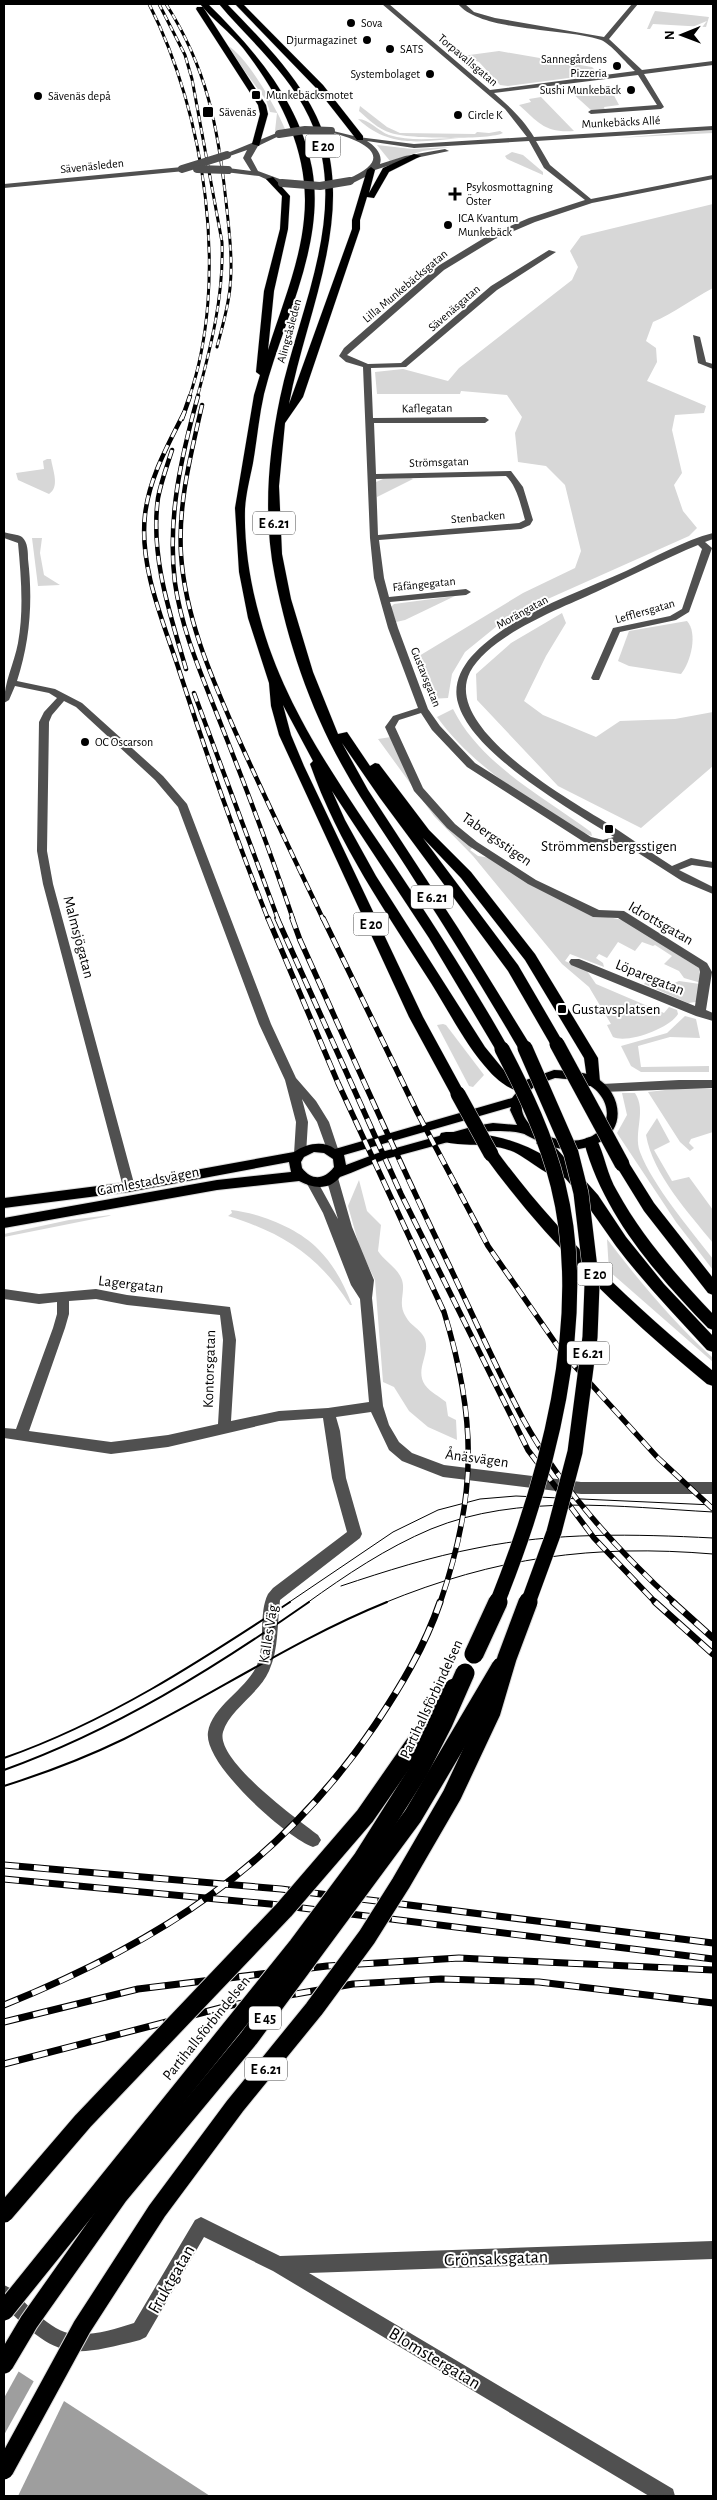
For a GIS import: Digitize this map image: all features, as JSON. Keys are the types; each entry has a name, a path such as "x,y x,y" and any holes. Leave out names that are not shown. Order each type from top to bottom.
{"highway":[{"path":"197,4 262,104 264,114 255,145"},
{"name":"Alingsåsleden","path":"204,4 245,45 282,100 299,136 308,170 309,218 302,256 259,395 240,508 244,572 248,594 260,639 275,683"},
{"name":"Alingsåsleden","path":"223,4 276,62 301,97 320,136 328,167 329,190 325,241 309,313 285,396 276,457 274,525 279,573 292,622 315,694"},
{"path":"239,4 320,87 360,138"},
{"path":"281,425 298,397 335,285 356,229 383,173 395,165 417,156"},
{"path":"356,229 356,220 371,170"},
{"path":"259,395 269,291 286,214 286,196 270,179"},
{"name":"E 6.21","path":"275,683 283,694 312,750"},
{"name":"E 20","path":"275,683 277,706 285,735 298,766 416,1017 491,1154 514,1188 613,1293 713,1380"},
{"path":"315,694 392,810 428,853 514,970 557,1044 622,1164 649,1207 713,1289"},
{"name":"E 6.21","path":"4,2470 82,2327 157,2211 235,2106 314,2009 402,1883 435,1827 469,1762 494,1704 507,1658 554,1532 575,1452 584,1393 591,1302 588,1234 582,1193 570,1153 550,1099 525,1048 483,975 348,765 315,694"},
{"path":"312,750 330,801 399,921 488,1061 506,1079 524,1088"},
{"name":"Partihallsförbindelsen","path":"4,2311 94,2196 324,1915 393,1816 448,1717 465,1673 499,1602 527,1526 553,1428 569,1311 567,1232 550,1158 528,1103 502,1049 465,984 312,750"},
{"path":"352,751 371,761 425,833 466,875 530,957 591,1058 598,1085"},
{"path":"446,1137 474,1138 514,1145 546,1163 593,1198"},
{"path":"541,1140 593,1198 637,1260 690,1323 713,1346"},
{"path":"591,1142 601,1176 624,1215 672,1278 713,1324"},
{"name":"E 45","path":"4,2364 29,2322 118,2196 250,2038 364,1885 413,1816 507,1658"},
{"name":"E 6.21","path":"4,2213 83,2121 284,1910 365,1816 465,1673"}],"main road":[{"path":"554,1074 570,1075 598,1085 612,1100 614,1115 612,1124 605,1133 591,1142 569,1146 541,1140 525,1130 516,1116 516,1101 524,1088 540,1078 554,1074"},
{"name":"Gamlestadsvägen","path":"4,1203 130,1187 298,1155 316,1148 334,1152 516,1101"},
{"path":"312,1182 322,1182 367,1161 446,1137 493,1127 525,1130"},
{"path":"334,1152 341,1162 335,1176"},
{"path":"298,1155 294,1167 299,1176"},
{"name":"Gamlestadsvägen","path":"4,1223 232,1182 299,1176 312,1182"}],"street":[{"name":"Torpavallsgatan","path":"385,4 490,92 521,122 547,166 590,200"},
{"path":"461,4 472,13 494,20 605,39 640,72 661,107 591,112"},
{"path":"605,39 635,4"},
{"path":"490,92 713,63"},
{"name":"Munkebäcks Allé","path":"371,170 417,156 463,149 713,128"},
{"path":"304,130 332,130 360,138 371,145 377,153 377,161 371,170 350,181 320,186 282,183 260,174 248,162 249,152 255,145 279,134 304,130"},
{"name":"Munkebäcks Allé","path":"360,138 414,146 713,136"},
{"name":"Sävenäsleden","path":"182,168 255,145"},
{"name":"Sävenäsleden","path":"4,186 182,168 228,170 260,174"},
{"name":"Lilla Munkebäcksgatan","path":"367,366 343,356 346,350 441,268 492,237 532,220 590,200 713,177"},
{"name":"Sävenäsgatan","path":"367,366 403,365 494,288 552,252"},
{"path":"696,337 702,363 713,367"},
{"name":"Gustavsgatan","path":"367,366 374,538 384,600 423,709 436,728 471,764 514,794 588,840 603,843 622,838"},
{"name":"Kaflegatan","path":"369,421 485,420"},
{"name":"Strömsgatan","path":"371,477 508,472"},
{"name":"Stenbacken","path":"374,538 525,525 529,520 528,513 512,475 508,472"},
{"path":"4,535 21,540 27,593 25,636 12,683 4,700"},
{"name":"Morängatan","path":"622,838 564,801 503,758 478,732 468,716 462,703 462,681 473,660 512,629 565,602 713,536"},
{"name":"Lefflersgatan","path":"596,678 616,630 673,618 686,610 707,548 699,542"},
{"name":"Fåfängegatan","path":"384,600 466,592"},
{"path":"12,683 39,687 79,705 159,778 183,806 265,1024 291,1080 302,1122 298,1155"},
{"name":"Malmsjögatan","path":"63,697 47,714 44,722 42,851 56,922 130,1187"},
{"name":"Tabergsstigen","path":"423,709 396,718 390,727 418,788 450,826 473,844 532,882 597,914 614,915"},
{"path":"622,838 684,879 713,890"},
{"path":"671,870 691,861 713,865"},
{"name":"Idrottsgatan","path":"614,915 627,918 703,966 706,972 700,1013"},
{"name":"Löparegatan","path":"575,962 713,1017"},
{"path":"291,1080 304,1093 324,1121 330,1132 334,1152"},
{"path":"598,1085 713,1084"},
{"name":"Ånäsvägen","path":"335,1176 346,1226 368,1280 366,1298 376,1406 383,1426 394,1446 415,1460 443,1471 581,1488 713,1488"},
{"name":"Ånäsvägen","path":"312,1182 329,1213 357,1284 366,1298"},
{"name":"Lagergatan","path":"4,1294 39,1299 96,1294 147,1303 225,1311"},
{"path":"21,1435 59,1328 63,1314 63,1297"},
{"name":"Kontorsgatan","path":"225,1311 229,1348 223,1412 225,1429"},
{"path":"4,1433 111,1448 168,1441 279,1416 328,1413 376,1406"},
{"name":"Kalles Väg","path":"313,1840 271,1810 247,1787 220,1752 216,1744 215,1733 222,1718 259,1677 266,1662 273,1598 278,1592 355,1534 338,1478 333,1431 328,1413"},
{"name":"Blomstergatan","path":"201,2226 278,2265 666,2496"},
{"name":"Fruktgatan","path":"4,2294 58,2340 72,2343 106,2339 140,2331 201,2226"},
{"name":"Grönsaksgatan","path":"278,2265 713,2250"}],"shaded area":[{"path":"655,11 709,17 706,27 653,24 650,29 647,29"},
{"path":"228,46 235,51 252,71 277,113 270,112 266,100"},
{"path":"499,51 592,67 599,74 508,86 500,85 479,62 462,56"},
{"path":"609,86 619,105 604,107 605,110 592,111 570,91"},
{"path":"541,97 574,131 556,130 543,126 519,105 531,102 529,99"},
{"path":"360,106 387,127 400,133 475,134 477,132 489,133 500,131 503,133 466,138 400,135 386,131 373,124 359,111"},
{"path":"277,113 285,129 275,131"},
{"path":"358,119 366,121 389,135 397,137 415,139 459,138 431,141 393,139 381,135"},
{"path":"713,130 713,133 617,138"},
{"path":"377,145 412,149 451,147 423,151 390,161"},
{"path":"512,152 523,155 543,172 543,175 507,159 505,156"},
{"path":"713,204 713,288 653,322 646,341 656,348 657,362 647,381 706,406 704,413 675,415 672,430 682,473 674,485 683,511 697,528 689,536 532,606 497,626 465,652 452,674 448,698 429,699 419,656 523,593 575,568 581,551 565,485 546,466 518,462 515,433 522,417 507,395 461,391 460,394 377,394 375,372 403,369 448,381 459,368 572,280 578,267 570,251 581,236"},
{"path":"51,459 55,478 54,487 49,494 18,480 16,473 44,469 43,461"},
{"path":"383,479 413,479 377,497 376,482"},
{"path":"32,538 42,538 40,553 44,575 60,585 38,586"},
{"path":"455,596 405,620 396,622 391,607 394,604"},
{"path":"562,613 566,623 546,656 524,701 543,715 596,737 620,721 675,719 713,712 713,766 641,828 558,786 477,700 476,674 511,643"},
{"path":"687,621 693,640 688,662 681,674 629,666 618,661 629,631"},
{"path":"453,709 465,729 496,763 514,778 591,832 592,836 575,828 525,796 478,761 437,717"},
{"path":"391,737 414,785 473,847 470,850 478,856 491,858 598,915 623,920 699,968 701,983 684,978 679,971 664,964 672,956 655,945 642,942 635,951 618,942 607,958 599,954 596,958 603,963 604,967 570,954 565,961 587,971 596,984 664,1013 669,1007 677,1010 678,1014 674,1019 658,1029 638,1036 620,1039 613,1037 607,1025 611,1024 589,987 562,964 473,856 434,816 378,739"},
{"path":"649,978 668,986 679,981 700,984 696,1002 688,1003 644,984"},
{"path":"685,1016 696,1019 700,1038 670,1037 638,1046 641,1067 709,1066 709,1072 641,1072 631,1066 621,1046 667,1033"},
{"path":"437,1025 446,1025 484,1075 473,1087 469,1086"},
{"path":"682,1088 713,1089 713,1132 691,1139 689,1143 694,1148 690,1151 680,1142 648,1092"},
{"path":"622,1093 635,1093 638,1100 640,1114 638,1144 646,1165 673,1207 713,1259 713,1270 676,1222 617,1133 627,1115"},
{"path":"657,1118 670,1142 654,1150 672,1181 689,1177 713,1210 713,1243 673,1193 656,1165 646,1135"},
{"path":"359,1180 367,1211 381,1225 378,1251 402,1280 403,1312 424,1337 426,1343 421,1373 422,1379 430,1390 446,1402 448,1416 456,1420 457,1440 428,1427 409,1411 394,1387 383,1382 375,1280 360,1249 348,1206"},
{"path":"231,1210 266,1218 289,1228 310,1241 334,1268 352,1305 350,1305 326,1273 298,1248 266,1230 228,1216 232,1213"},
{"path":"111,1215 4,1237 4,1234 69,1220"},
{"path":"607,1239 657,1301 713,1358 713,1362 609,1271"},
{"path":"4,2362 210,2496 4,2496"}],"pier":[{"path":"4,2359 20,2369 4,2398"},
{"path":"35,2379 65,2399 18,2496 4,2496 4,2435"}],"tram line":[{"path":"288,1603 393,1532 438,1510 480,1499 516,1496 713,1505"},
{"path":"307,1603 382,1553 414,1536 465,1518 499,1510 534,1506 570,1505 713,1512"},
{"path":"341,1586 425,1560 506,1543 536,1539 595,1535 713,1538"},
{"path":"384,1603 425,1587 466,1575 546,1558 586,1553 627,1551 713,1554"},
{"path":"4,1758 79,1727 116,1709 187,1668 290,1602"},
{"path":"4,1770 45,1754 124,1717 200,1674 309,1602"},
{"path":"4,1786 95,1753 157,1722 287,1650 387,1602"}],"railway":[{"path":"149,4 168,47 185,95 197,145 205,198 209,250 208,302 201,352 189,398"},
{"path":"159,4 185,55 192,79 222,242 219,301 212,340 197,398"},
{"path":"166,4 192,51 201,75 214,123 223,174 231,266 228,303 217,347"},
{"path":"182,419 190,396"},
{"path":"198,396 181,465 174,512 173,559 178,602 194,656 250,798 293,919"},
{"path":"202,405 186,479 181,516 183,577 193,622 226,710 267,802 323,919"},
{"path":"184,413 160,462 147,501 144,535 149,575 160,615 211,766 268,919"},
{"path":"172,450 158,498 157,541 163,585 186,669"},
{"path":"194,693 278,919"},
{"path":"268,918 338,1083 444,1312 455,1351 467,1423 468,1458 466,1492 461,1527 440,1603"},
{"path":"277,918 401,1194 528,1450 594,1538 655,1602"},
{"path":"292,918 300,940 410,1183 523,1419 538,1445 572,1494 611,1540 675,1603"},
{"path":"323,918 417,1112 488,1246 561,1351 658,1458 713,1509"},
{"path":"224,1884 256,1859 299,1819 338,1775 394,1696 412,1665 440,1602"},
{"path":"655,1602 713,1654"},
{"path":"673,1602 713,1638"},
{"path":"4,1865 224,1884"},
{"path":"4,1879 206,1898"},
{"path":"206,1898 224,1884"},
{"path":"224,1884 281,1889 713,1943"},
{"path":"4,2005 114,1955 164,1926 206,1898"},
{"path":"206,1898 270,1904 713,1959"},
{"path":"4,2022 138,1989 327,1966 459,1958 713,1970"},
{"path":"4,2064 232,2005 353,1984 441,1979 539,1982 713,2003"}],"place":[{"name":"Sova","path":"351,23"},
{"name":"Djurmagazinet","path":"367,40"},
{"name":"SATS","path":"390,49"},
{"name":"Sannegårdens Pizzeria","path":"617,66"},
{"name":"Systembolaget","path":"430,74"},
{"name":"Sushi Munkebäck","path":"631,90"},
{"name":"Munkebäcksmotet","path":"256,95"},
{"name":"Sävenäs depå","path":"38,96"},
{"name":"Sävenäs","path":"208,112"},
{"name":"Circle K","path":"458,115"},
{"name":"Psykosmottagning Öster","path":"455,194"},
{"name":"ICA Kvantum Munkebäck","path":"448,225"},
{"name":"OC Oscarson","path":"85,742"},
{"name":"Strömmensbergsstigen","path":"609,829"},
{"name":"Gustavsplatsen","path":"562,1009"}]}
